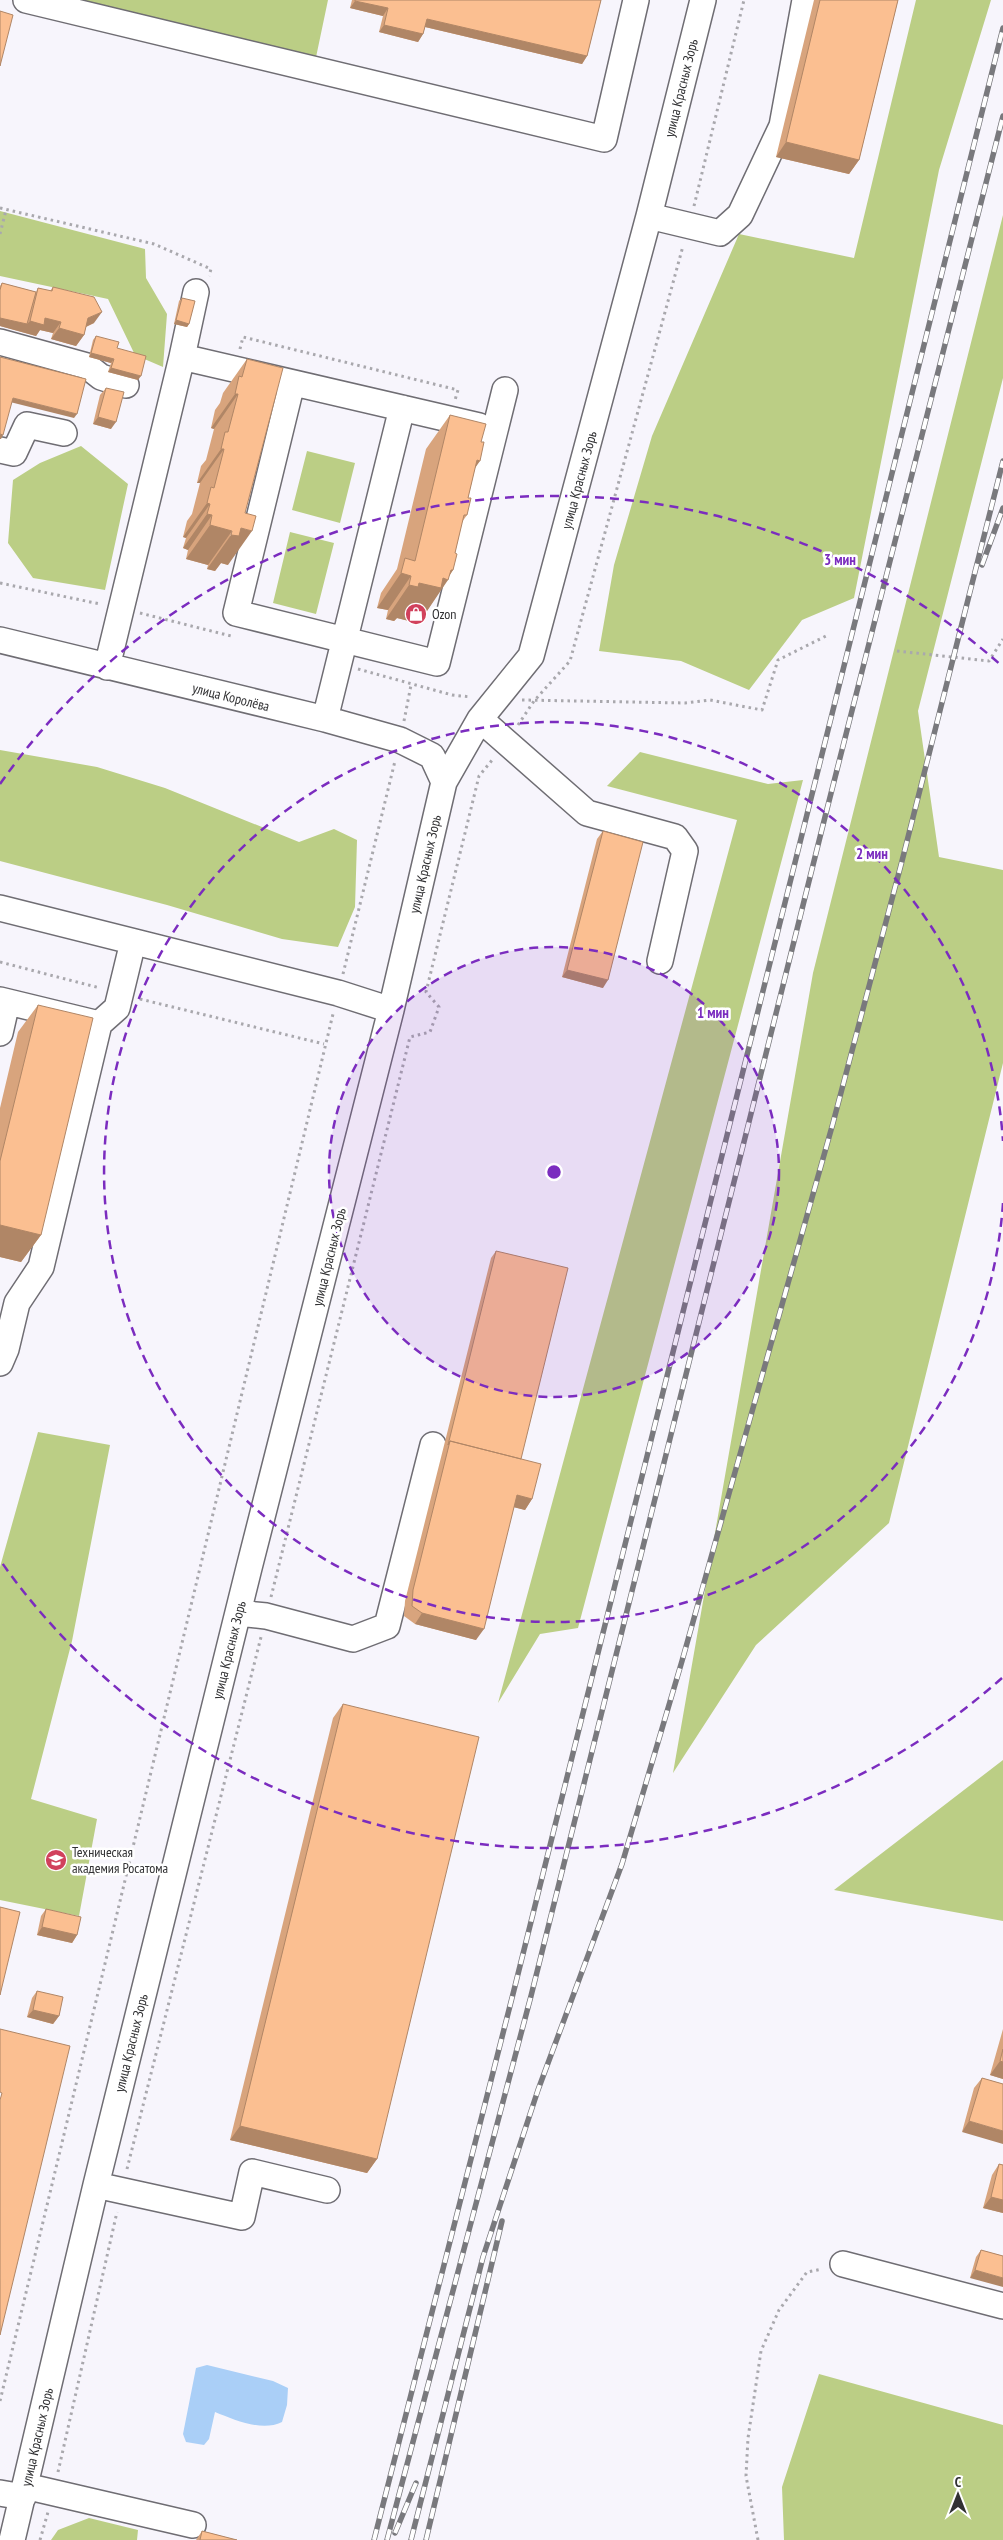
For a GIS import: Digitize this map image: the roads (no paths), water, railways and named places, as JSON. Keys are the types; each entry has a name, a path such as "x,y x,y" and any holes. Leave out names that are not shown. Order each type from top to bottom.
{"street":[{"path":"26,0 604,139 636,0"},
{"name":"улица Красных Зорь","path":"12,2540 16,2492 96,2185 238,1613 391,1010 444,782 480,719 531,656 649,216 703,0"},
{"path":"649,216 720,233 740,215 782,126 805,0"},
{"path":"107,667 182,357 203,285"},
{"path":"0,342 87,366 101,377 126,385"},
{"path":"182,357 494,429"},
{"path":"292,382 236,613 437,663 505,390"},
{"path":"325,719 402,408"},
{"path":"0,450 14,453 27,426 64,433"},
{"name":"улица Королёва","path":"0,640 325,719 400,740 432,756 444,782"},
{"path":"480,719 588,813 675,837 685,851 660,961"},
{"path":"0,908 338,993 391,1010"},
{"path":"2,1353 9,1301 41,1267 99,1024 117,1008 133,942"},
{"path":"0,1033 4,1001 99,1024"},
{"path":"238,1613 266,1616 353,1639 387,1626 433,1445"},
{"path":"96,2185 242,2217 252,2172 327,2190"},
{"path":"843,2264 1003,2306"},
{"path":"16,2492 53,2493 193,2525"}],"water":[{"path":"207,2365 273,2381 288,2388 287,2405 282,2422 266,2426 248,2424 215,2412 209,2439 204,2445 186,2442 183,2434 196,2368"}],"railway":[{"path":"374,2540 514,1990 1003,28"},
{"path":"387,2540 531,1996 825,817 1003,116"},
{"path":"411,2540 483,2257 538,2090 622,1864 682,1661 833,1123 902,861 1003,461"},
{"path":"982,565 1003,508"},
{"path":"426,2540 502,2221"},
{"path":"395,2533 416,2483"}],"place":[{"name":"Ozon","path":"416,614"},
{"name":"Техническая академия Росатома","path":"56,1860"}]}
